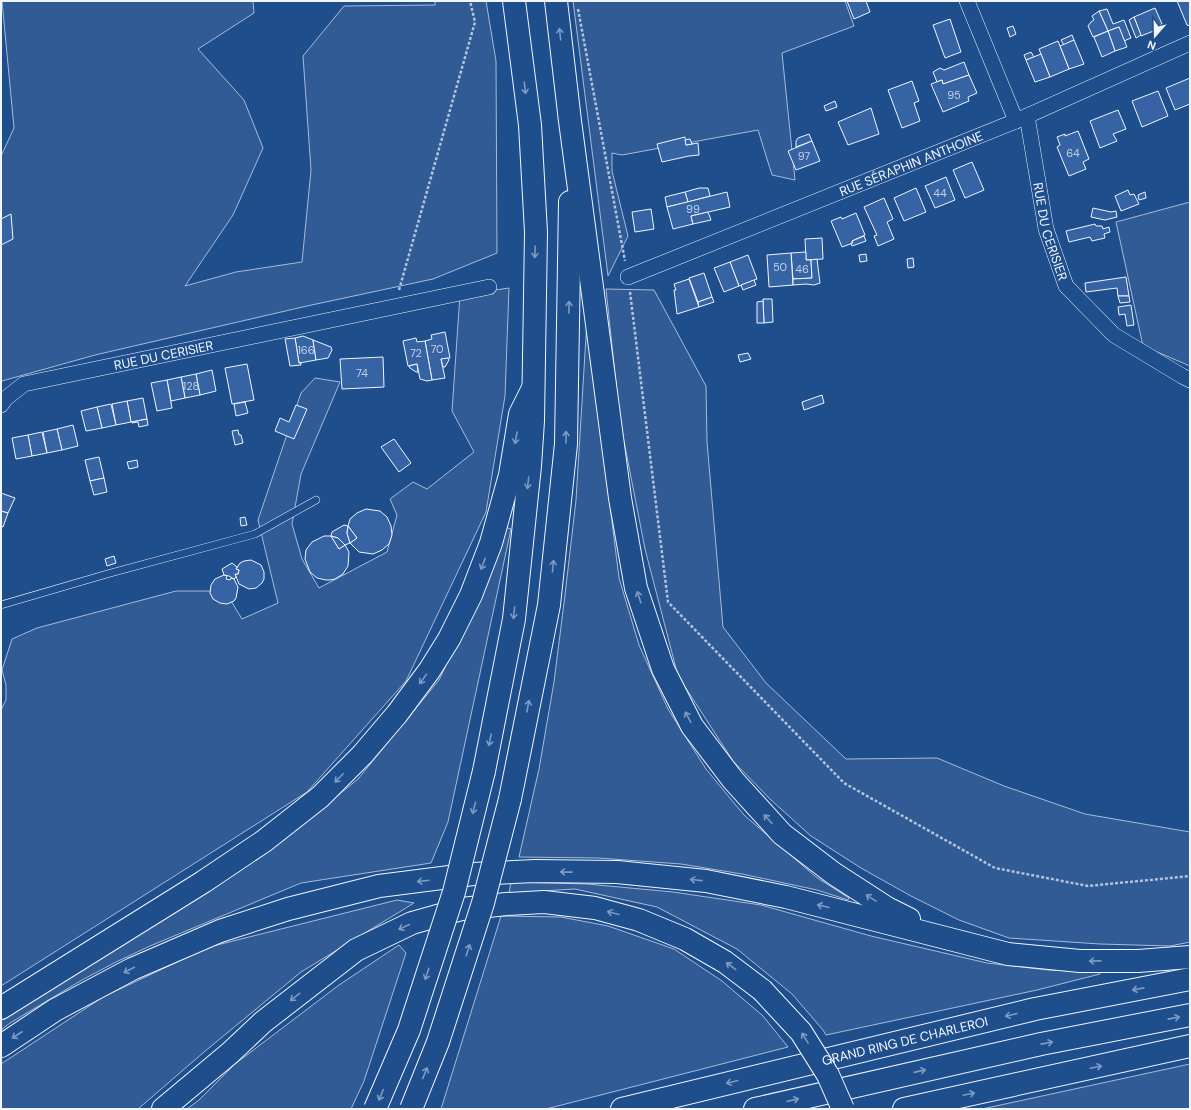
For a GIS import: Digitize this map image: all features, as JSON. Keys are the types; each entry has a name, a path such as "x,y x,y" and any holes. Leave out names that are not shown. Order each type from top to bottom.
{"highway":[{"path":"375,1109 409,1030 452,899 484,770 514,619 530,466 533,421 536,232 530,125 514,1"},
{"path":"556,1 570,121 620,498 636,588 662,669 692,726 733,780 782,834 833,873 887,908 955,941"},
{"path":"410,1109 438,1042 483,903 510,799 548,605 566,444 570,121"},
{"path":"1,1008 203,882 264,841 320,797 362,755 397,714 429,670 449,639 470,595 491,543 510,475 520,414 533,388"},
{"path":"1,1046 56,1010 132,969 220,931 288,909 379,886 473,874 535,871 617,872 706,881 786,897 1008,954 1080,961 1138,961 1190,957"},
{"path":"163,1109 230,1053 263,1022 356,950 412,923 462,909 506,904 544,902 595,908 639,920 685,939 725,962 762,990 801,1032 828,1075 843,1109"},
{"name":"GRAND RING DE CHARLEROI","path":"622,1109 1035,1009 1190,979"},
{"path":"755,1109 1041,1044 1190,1016"},
{"path":"904,1109 1190,1046"}],"street":[{"name":"RUE DU CERISIER","path":"967,1 1022,118 1046,229 1066,286 1114,335 1190,380"},
{"name":"RUE SÉRAPHIN ANTHOINE","path":"628,277 1022,118 1190,43"},
{"path":"395,306 489,287"},
{"name":"RUE DU CERISIER","path":"1,405 4,399 24,384 395,306"}],"lane":[{"path":"1,605 107,574 256,534 316,500"}],"path":[{"path":"395,306 475,22 470,1"},
{"path":"578,9 628,277 668,602 844,783 995,868 1088,886 1190,876"}],"shaded area":[{"path":"2,1 253,1 254,13 198,49 244,100 263,148 233,215 185,286 236,272 302,262 311,170 303,56 344,6 435,5 435,1 486,1 496,61 497,253 433,279 307,306 95,355 2,381 1,383 1,156 14,128"},
{"path":"573,1 845,1 854,26 782,53 795,180 772,175 758,130 622,155 612,153 612,171 628,236 608,276"},
{"path":"1190,202 1190,366 1143,346 1116,222"},
{"path":"509,288 505,396 486,512 406,681 307,792 1,986 1,710 6,700 6,685 2,670 12,639 37,628 176,591 225,591 242,619 278,603 258,520 301,393 315,378 340,382 301,474 292,524 302,559 319,588 387,552 397,515 390,499 413,482 427,489 474,452 452,411 460,295"},
{"path":"606,289 654,290 706,386 707,442 723,627 766,683 846,759 937,758 1004,786 1085,814 1190,832 1190,942 1170,946 1100,944 1009,938 959,920 911,896 861,868 811,836 771,800 733,761 678,676 645,549 620,421"},
{"path":"587,320 619,578 639,645 668,709 706,769 744,815 816,877 849,898 848,900 817,890 742,874 681,864 598,858 519,857 539,769 554,682 576,500"},
{"path":"505,527 511,529 448,822 431,863 301,883 150,946 116,962 82,980 10,1023 1,1030 1,1019 283,840 358,779 439,680 487,580"},
{"path":"511,882 587,884 673,892 761,905 871,936 987,963 1048,970 1099,972 1100,974 1037,990 826,1035 792,994 737,949 657,907 575,889 509,893"},
{"path":"397,900 414,903 301,972 138,1109 1,1109 1,1064 103,997 209,947"},
{"path":"501,916 561,917 608,926 674,949 722,981 763,1016 788,1047 546,1109 441,1109"},
{"path":"399,945 406,953 364,1081 351,1109 187,1109 199,1100 235,1064 339,985"},
{"path":"1190,1064 1190,1107 1188,1109 982,1109"}],"building":[{"path":"847,1 866,1 870,12 854,19"},
{"path":"1177,1 1190,1 1190,26 1187,25"},
{"path":"1155,8 1162,24 1160,25 1161,28 1141,36 1134,17"},
{"path":"1107,9 1113,24 1124,20 1131,38 1124,41 1119,27 1108,31 1099,11"},
{"path":"1099,11 1108,31 1093,37 1088,26 1094,20 1092,16"},
{"path":"1134,17 1141,35 1136,38 1129,20"},
{"path":"950,19 961,52 945,58 933,25"},
{"path":"1013,26 1016,34 1010,37 1007,28"},
{"path":"1119,27 1127,47 1115,51 1108,31"},
{"path":"1108,31 1115,51 1102,57 1094,37"},
{"path":"1072,35 1074,40 1064,45 1061,40"},
{"path":"1074,40 1084,64 1069,69 1060,46"},
{"path":"1058,41 1069,69 1050,77 1039,49"},
{"path":"1031,52 1034,57 1026,60 1024,55"},
{"path":"1041,54 1050,77 1035,82 1026,60"},
{"path":"964,62 969,75 943,84 942,80 937,82 933,72 940,68 944,70"},
{"path":"969,75 977,93 968,97 969,101 943,112 931,84 942,80 943,84"},
{"path":"1190,78 1190,104 1175,110 1166,88"},
{"path":"912,81 919,101 914,103 920,121 902,128 888,90"},
{"path":"1158,91 1168,116 1142,127 1132,101"},
{"path":"835,101 837,107 826,111 824,106"},
{"path":"871,108 879,134 848,145 838,122"},
{"path":"1118,110 1126,129 1113,134 1117,141 1100,148 1090,121"},
{"path":"1078,131 1089,159 1083,162 1086,169 1069,176 1057,147 1060,145 1057,137 1065,134 1065,136"},
{"path":"809,134 812,141 796,147 796,141 798,138"},
{"path":"685,137 686,145 698,143 699,155 662,162 657,144"},
{"path":"690,139 692,144 686,145 685,140"},
{"path":"812,141 820,161 796,170 788,151"},
{"path":"972,162 984,190 965,198 953,170"},
{"path":"946,177 955,200 935,208 925,186"},
{"path":"699,188 708,188 710,196 688,202 685,192"},
{"path":"916,188 926,212 904,221 894,198"},
{"path":"1128,190 1130,195 1134,194 1139,204 1121,211 1115,196"},
{"path":"685,192 688,202 667,207 665,197"},
{"path":"727,192 730,207 691,216 693,224 673,229 667,207"},
{"path":"1145,192 1146,198 1139,200 1138,195"},
{"path":"884,198 893,219 887,222 894,239 878,246 874,236 877,235 864,207"},
{"path":"1093,208 1111,212 1116,211 1117,217 1105,220 1091,217"},
{"path":"651,209 654,229 635,232 632,212"},
{"path":"708,212 711,220 693,224 691,216"},
{"path":"856,213 865,235 852,241 853,243 842,247 831,221 841,217 842,219"},
{"path":"11,214 13,239 1,245 1,219"},
{"path":"1095,224 1096,226 1102,226 1103,229 1109,227 1110,232 1104,234 1105,238 1092,241 1090,237 1069,242 1066,231"},
{"path":"864,236 866,241 852,246 852,241"},
{"path":"822,238 823,259 806,260 805,239"},
{"path":"806,252 806,260 811,260 812,278 793,279 791,253"},
{"path":"791,253 793,285 769,287 767,255"},
{"path":"866,254 867,261 860,262 859,255"},
{"path":"748,255 757,279 739,286 730,262"},
{"path":"913,258 914,267 908,268 907,259"},
{"path":"817,259 820,283 814,285 793,285 793,279 812,278 811,260"},
{"path":"730,262 739,286 724,292 714,268"},
{"path":"704,273 712,297 698,302 689,278"},
{"path":"1126,277 1129,296 1118,296 1117,288 1086,292 1085,283"},
{"path":"689,279 699,307 677,314 674,290 676,290 674,284"},
{"path":"754,280 756,285 743,290 741,285"},
{"path":"1118,296 1129,296 1130,302 1120,303"},
{"path":"712,297 714,302 699,307 698,302"},
{"path":"763,299 772,299 773,322 764,323"},
{"path":"763,301 764,323 757,323 757,302"},
{"path":"1131,305 1134,325 1127,326 1125,314 1119,315 1118,307"},
{"path":"445,332 450,358 441,359 445,378 432,380 425,341 432,339 431,335"},
{"path":"303,336 313,340 316,360 299,363 295,338"},
{"path":"295,338 299,363 301,363 301,365 290,366 285,339"},
{"path":"416,338 417,342 425,341 432,380 427,381 420,379 417,364 408,366 403,341"},
{"path":"313,340 331,347 332,350 328,358 316,360"},
{"path":"748,353 751,359 740,362 738,355"},
{"path":"383,357 384,387 342,389 340,359"},
{"path":"448,358 449,360 445,367 443,367 441,359"},
{"path":"247,364 254,400 232,404 225,368"},
{"path":"417,364 418,372 409,366"},
{"path":"212,370 216,391 200,395 196,374"},
{"path":"196,374 200,395 185,398 181,377"},
{"path":"181,377 185,398 171,401 167,380"},
{"path":"167,380 172,408 157,411 151,383"},
{"path":"822,395 824,403 804,410 802,402"},
{"path":"143,398 147,419 131,422 127,401"},
{"path":"127,401 131,422 116,425 112,404"},
{"path":"245,402 248,413 236,416 234,404"},
{"path":"111,404 116,425 102,428 97,407"},
{"path":"296,405 307,409 294,439 275,431 280,418 289,422"},
{"path":"97,407 102,428 86,431 81,411"},
{"path":"147,419 148,425 139,427 138,422 132,423 132,422"},
{"path":"73,425 78,446 62,450 57,429"},
{"path":"57,429 62,450 47,453 43,432"},
{"path":"238,430 243,443 235,445 232,431"},
{"path":"42,432 47,453 32,456 28,435"},
{"path":"28,435 32,456 16,459 12,438"},
{"path":"394,439 411,463 399,472 381,447"},
{"path":"99,457 104,478 90,481 85,460"},
{"path":"137,460 138,467 129,469 127,462"},
{"path":"104,478 107,492 94,495 90,481"},
{"path":"1,493 15,498 8,513 1,511"},
{"path":"366,509 380,511 387,517 391,526 392,535 389,544 382,550 373,554 359,552 350,543 357,538 348,526 350,519 357,513"},
{"path":"1,511 8,513 3,527 1,526"},
{"path":"245,517 247,525 241,526 240,518"},
{"path":"344,525 348,526 347,533 350,543 345,545 338,538 331,536 332,532"},
{"path":"348,526 357,538 350,543 347,533"},
{"path":"324,536 331,536 339,549 345,545 349,552 348,566 343,574 330,580 317,578 310,572 305,559 306,550 312,542"},
{"path":"331,536 338,538 345,545 339,549"},
{"path":"114,556 116,563 107,566 105,559"},
{"path":"251,560 261,565 264,572 264,579 256,588 249,589 239,584 235,574 238,574 239,570 236,569 240,563"},
{"path":"232,563 237,567 236,569 239,570 238,574 235,574 236,577 234,579 224,575 222,569"},
{"path":"224,575 227,576 226,579 234,579 238,587 236,598 234,601 227,604 220,603 213,599 210,593 211,585 215,579"}]}
